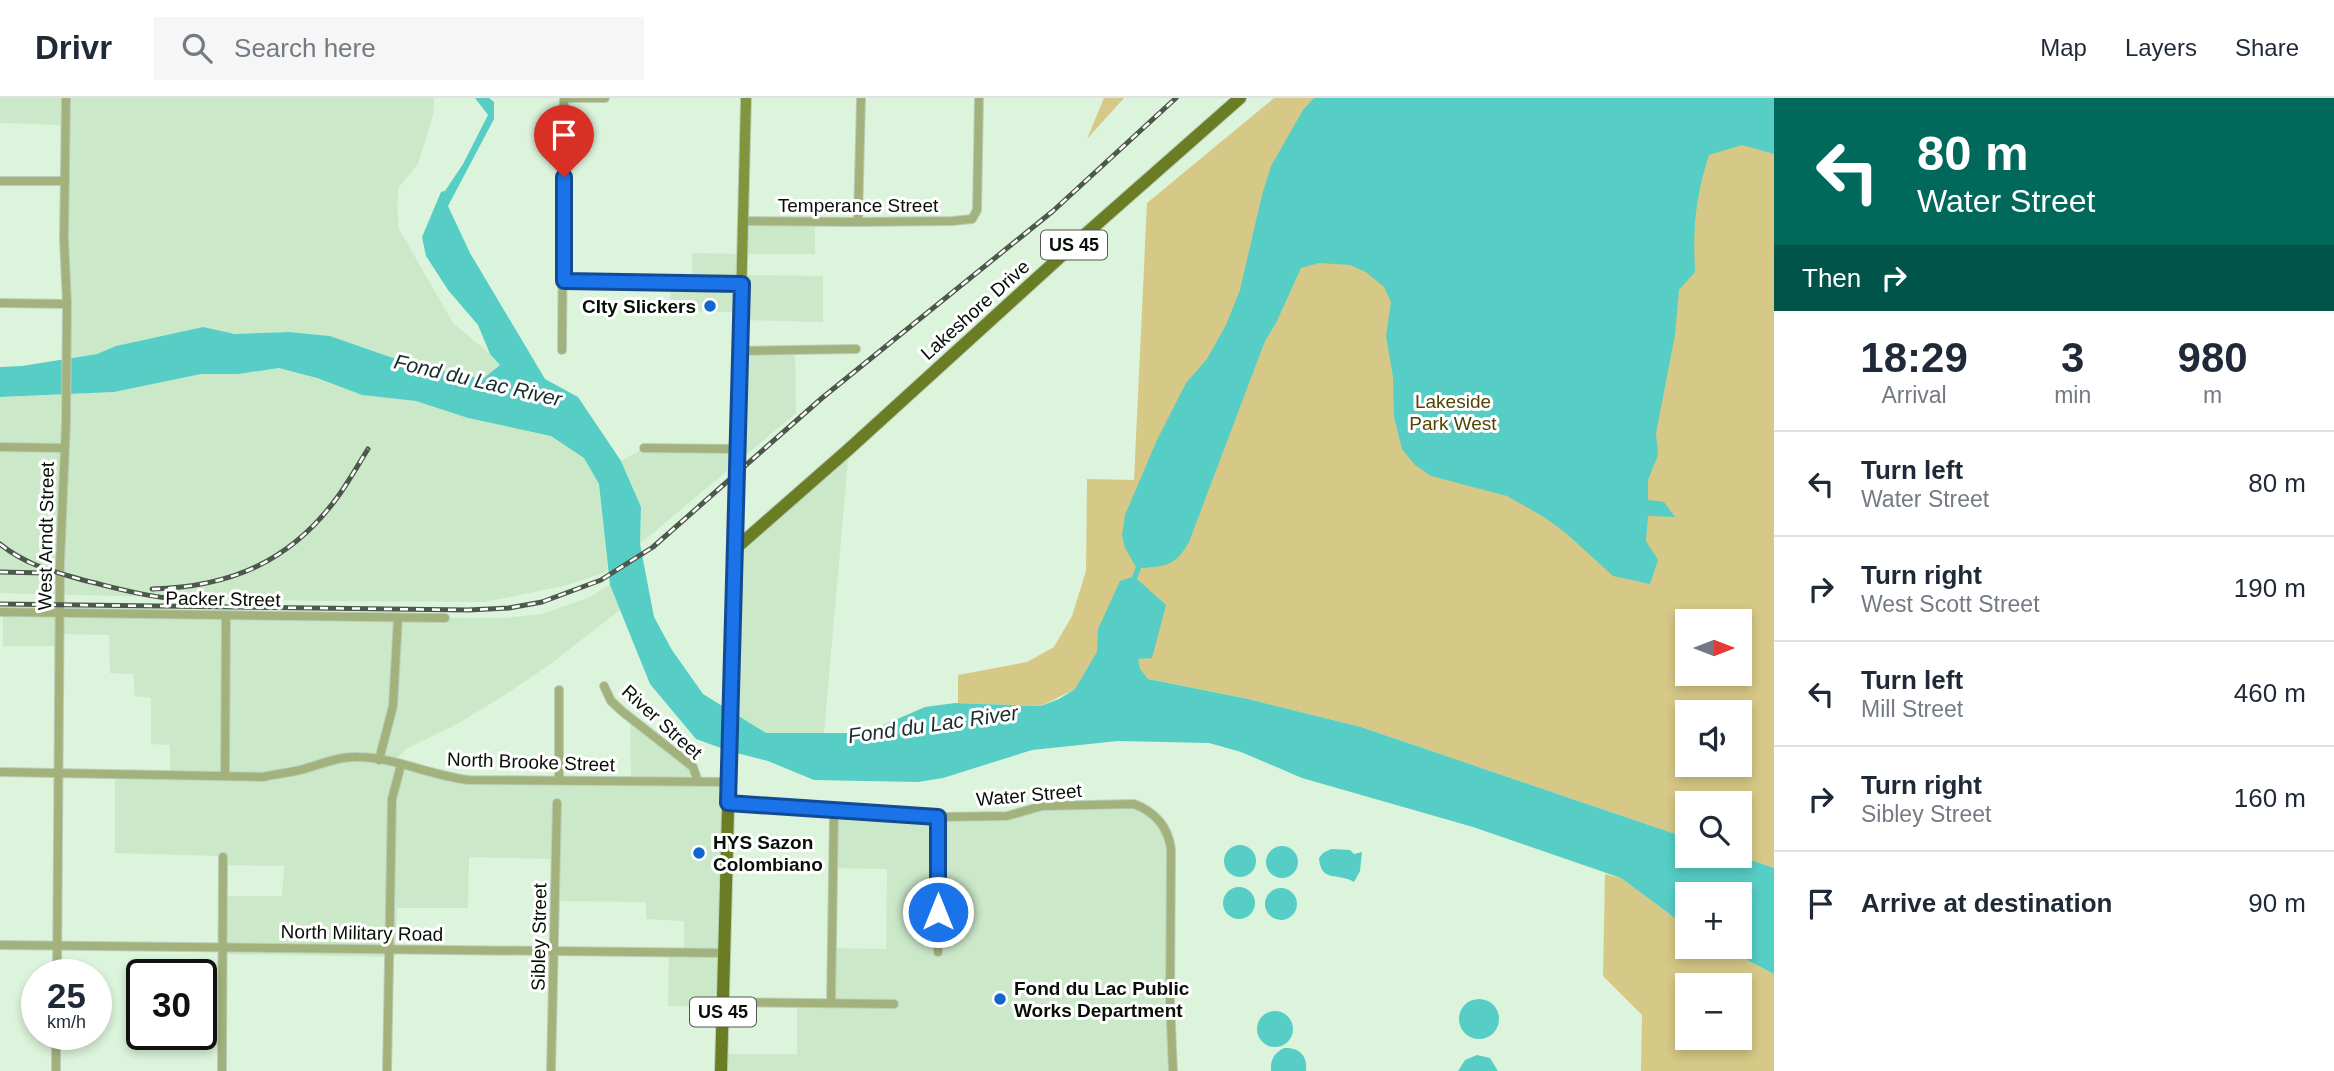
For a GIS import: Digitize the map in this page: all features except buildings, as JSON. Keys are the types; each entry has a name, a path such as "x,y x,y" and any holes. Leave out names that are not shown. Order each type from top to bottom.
{"main road":[{"path":"735,549 746,98"},
{"name":"Lakeshore Drive","path":"735,549 1240,98"},
{"name":"US 45","path":"721,1071 735,549"}],"street":[{"name":"West Arndt Street","path":"57,959 59,612 67,332 66,98"},
{"path":"562,350 564,98 605,98"},
{"path":"858,222 861,98"},
{"name":"Temperance Street","path":"743,221 952,221 973,218 978,210 979,98"},
{"path":"0,181 65,181"},
{"path":"564,281 742,284"},
{"path":"0,303 67,304"},
{"path":"740,351 856,349"},
{"path":"0,447 64,448"},
{"path":"643,448 738,449"},
{"name":"Packer Street","path":"0,612 445,618"},
{"path":"225,776 226,615"},
{"path":"379,760 393,706 398,618"},
{"name":"River Street","path":"604,686 611,701 623,712 693,767 698,782"},
{"path":"559,690 559,780"},
{"name":"North Brooke Street","path":"0,772 263,777 297,771 345,757 379,760 454,778 729,782"},
{"path":"387,1071 392,799 401,765"},
{"name":"Sibley Street","path":"551,1071 557,803"},
{"name":"Water Street","path":"728,803 938,817 1007,816 1042,806 1134,804 1147,810 1159,820 1167,834 1171,852 1170,1002 1173,1071"},
{"path":"831,1003 834,811"},
{"path":"938,817 938,952"},
{"path":"222,1071 223,857"},
{"name":"North Military Road","path":"0,945 723,953"},
{"path":"723,1002 894,1004"},
{"path":"56,1050 56,1071"}],"shaded area":[{"path":"0,98 434,98 433,116 418,164 399,187 399,229 453,323 500,365 484,378 466,376 390,357 330,336 289,332 235,334 203,327 116,346 97,354 66,358 65,125 0,123"},
{"path":"742,221 815,221 815,254 742,254"},
{"path":"692,253 742,254 742,275 823,276 823,322 741,320 740,312 670,311 671,282 692,282"},
{"path":"795,350 796,413 640,544 641,507 621,461 644,448 738,449 740,351"},
{"path":"279,368 317,378 362,395 416,401 468,418 551,436 584,458 599,484 608,571 568,585 485,602 311,601 0,593 0,397 114,392 201,374 238,374"},
{"path":"849,449 824,733 766,733 730,712 735,549"},
{"path":"610,585 620,610 549,665 506,694 459,723 406,749 393,763 454,778 631,780 630,718 693,767 698,782 729,782 723,1007 668,1006 669,953 684,952 684,921 646,919 646,902 556,901 556,859 469,857 468,908 397,908 395,957 218,954 220,896 282,896 284,866 220,865 219,856 115,853 115,774 170,775 170,745 151,744 151,698 135,696 133,674 110,673 109,635 60,634 59,646 3,646 3,616 504,618 541,614 588,598"},
{"path":"1134,804 1144,808 1170,840 1173,1071 721,1071 722,1054 797,1054 797,1003 831,1002 832,948 886,949 887,869 834,868 834,811 938,817"}],"green space":[{"path":"1104,98 1124,98 1087,139"},
{"name":"Lakeside Park West","path":"1274,98 1774,98 1774,868 1752,860 1752,791 1675,791 1675,834 1361,727 1248,699 1148,679 1075,689 1041,706 958,703 958,675 1027,662 1054,647 1072,616 1086,571 1087,479 1134,480 1147,203"},
{"path":"1605,874 1621,878 1675,918 1675,959 1745,959 1774,974 1774,1071 1641,1071 1642,1015 1603,976"}],"water":[{"name":"Fond du Lac River","path":"475,98 489,98 494,102 494,119 448,206 470,253 545,379 578,397 621,461 641,507 640,544 654,617 672,650 703,694 766,733 865,733 925,707 955,703 1041,706 1075,689 1097,652 1098,629 1120,581 1132,577 1136,567 1125,548 1122,535 1125,515 1157,440 1186,383 1207,359 1226,325 1240,290 1271,166 1303,110 1314,98 1774,98 1774,154 1742,145 1709,155 1704,171 1696,213 1695,272 1679,290 1675,335 1656,433 1658,455 1648,480 1648,500 1664,502 1675,517 1648,516 1646,541 1658,560 1650,584 1613,576 1567,534 1507,496 1431,476 1415,465 1402,449 1394,417 1393,377 1386,336 1391,302 1384,287 1366,272 1350,265 1319,263 1301,268 1265,341 1189,542 1170,563 1141,568 1137,579 1166,605 1152,658 1138,659 1140,669 1148,679 1248,699 1361,727 1675,834 1675,868 1752,868 1752,860 1774,868 1774,974 1745,959 1752,959 1752,882 1675,882 1675,918 1621,878 1473,827 1302,778 1241,752 1209,743 1118,741 1032,750 943,778 918,782 814,780 768,761 696,739 650,684 610,585 599,484 584,458 551,436 468,418 416,401 362,395 317,378 279,368 238,374 201,374 114,392 0,397 0,367 97,354 116,346 203,327 235,334 289,332 330,336 390,357 484,378 500,365 490,354 478,325 448,290 426,256 422,237 441,192 445,191 463,164 488,115"},
{"path":"1240,845 1251,850 1256,861 1251,872 1240,877 1229,872 1224,861 1229,850"},
{"path":"1282,846 1293,851 1298,862 1293,873 1282,878 1271,873 1266,862 1271,851"},
{"path":"1331,849 1350,850 1354,854 1362,852 1360,871 1354,882 1323,871 1319,858"},
{"path":"1239,887 1251,891 1255,903 1251,915 1239,919 1227,915 1223,903 1227,891"},
{"path":"1281,888 1293,892 1297,904 1293,916 1281,920 1269,916 1265,904 1269,892"},
{"path":"1479,999 1493,1005 1499,1019 1493,1033 1479,1039 1465,1033 1459,1019 1465,1005"},
{"path":"1275,1011 1288,1016 1293,1029 1288,1042 1275,1047 1262,1042 1257,1029 1262,1016"},
{"path":"1284,1048 1294,1049 1304,1057 1306,1071 1271,1071 1273,1057"},
{"path":"1477,1055 1490,1058 1498,1071 1458,1071 1465,1060"}],"railway":[{"path":"0,604 468,610 509,608 542,602 601,580 653,547 822,398 1053,211 1176,98"},
{"path":"152,589 208,583 233,576 280,553 321,518 343,490 368,449"},
{"path":"0,544 20,557 50,570 146,595 168,598"},
{"path":"0,572 45,573"}],"place":[{"name":"CIty Slickers","path":"710,306"},
{"name":"HYS Sazon Colombiano","path":"699,853"},
{"name":"Fond du Lac Public Works Department","path":"1000,999"}],"route":[{"path":"564,177 564,281 742,284 728,803 938,817 938,912"}]}
